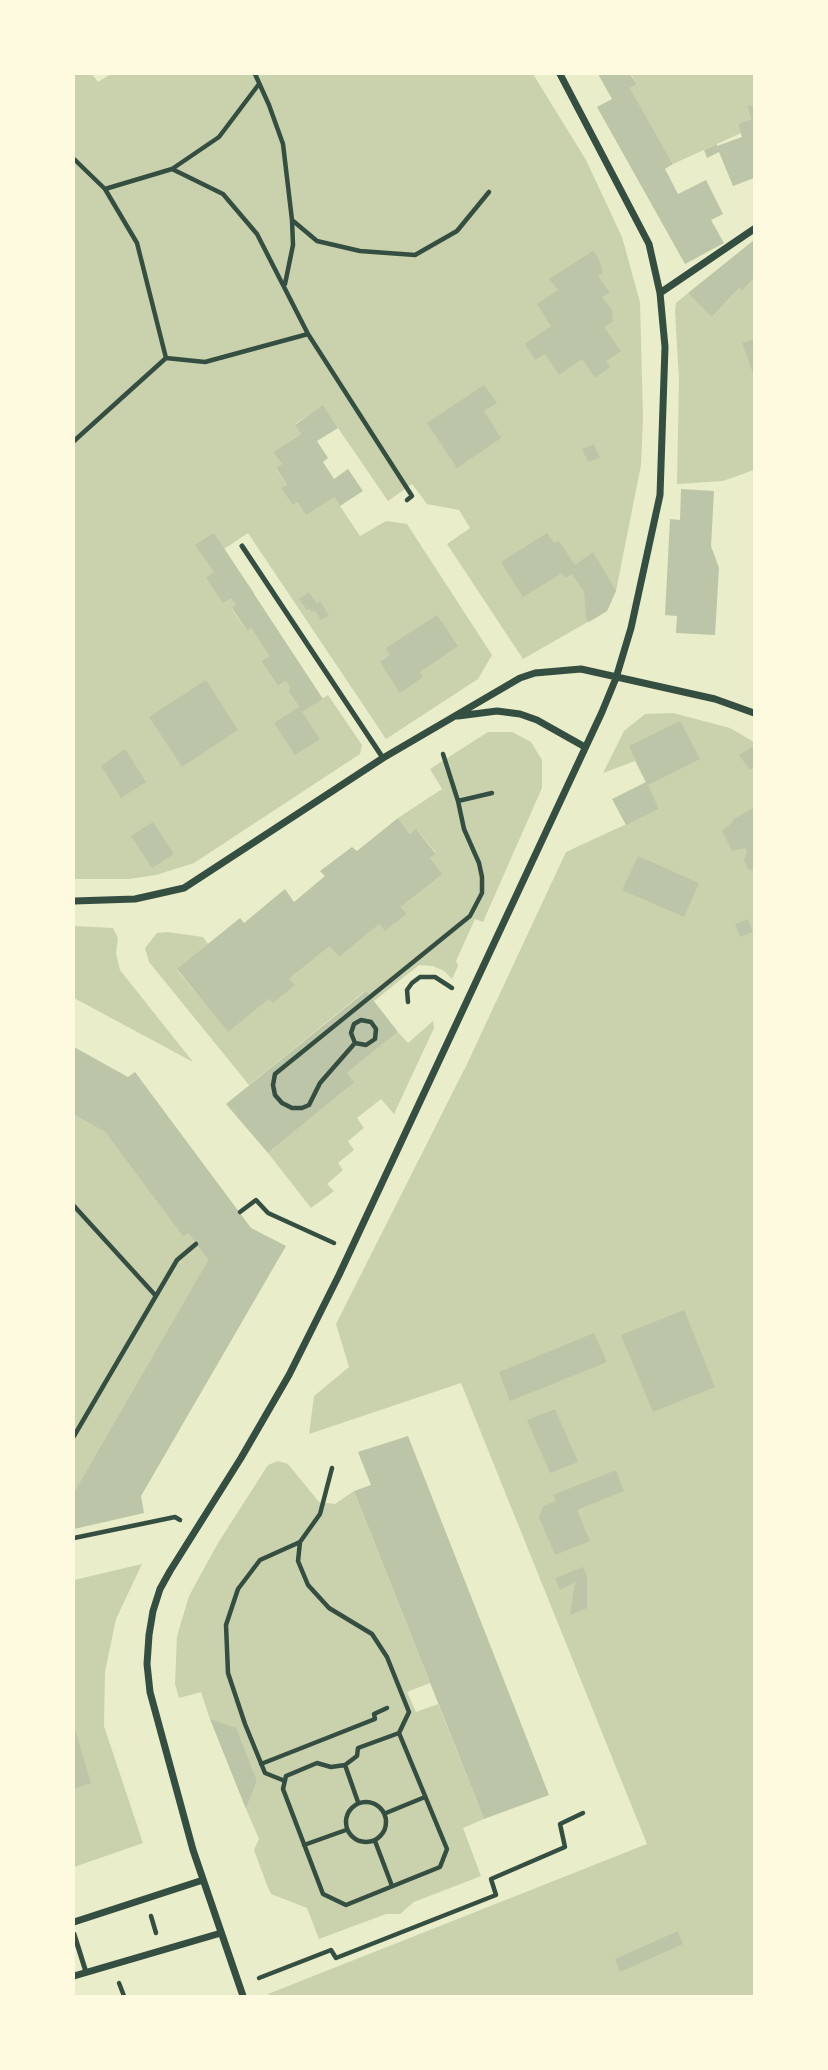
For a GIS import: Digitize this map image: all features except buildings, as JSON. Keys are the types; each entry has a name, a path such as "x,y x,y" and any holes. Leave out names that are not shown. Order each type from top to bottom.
{"street":[{"path":"243,1997 193,1850 150,1692 147,1664 149,1635 160,1589 289,1375 351,1250 602,712 616,678 631,628 660,495 665,347 660,293 649,244 560,74"},
{"path":"660,293 754,229"},
{"path":"74,901 135,899 184,887 383,758 520,678 535,673 581,669 715,699 754,713"},
{"path":"454,716 498,711 520,714 537,720 585,747"},
{"path":"74,1922 203,1880"},
{"path":"74,1976 221,1933"}],"lane":[{"path":"242,546 383,758"},
{"path":"74,1934 86,1972"}],"path":[{"path":"255,74 283,144 293,245 285,285"},
{"path":"105,189 172,169 219,137 259,85"},
{"path":"74,159 105,189 137,243 166,358"},
{"path":"172,169 223,194 257,234 308,334 412,496 407,500"},
{"path":"292,220 317,241 360,251 415,255 457,231 489,192"},
{"path":"74,442 166,358 205,362 308,334"},
{"path":"355,1043 320,1083 309,1105 292,1108 282,1103 275,1095 275,1074 470,916 482,893 479,863 464,829 443,754"},
{"path":"458,802 492,793"},
{"path":"408,1002 407,990 420,977 435,977 445,983"},
{"path":"361,1020 371,1022 376,1029 374,1039 366,1045 355,1043 351,1033 354,1024 361,1020"},
{"path":"240,1212 256,1200 268,1213 351,1250"},
{"path":"74,1206 156,1296"},
{"path":"74,1436 177,1260 196,1244"},
{"path":"332,1468 320,1514 300,1542 298,1561 308,1585 329,1608 372,1634 387,1657 409,1712 399,1733 358,1748 357,1756 345,1765 331,1767 317,1763 286,1776 283,1788 323,1895 346,1905 440,1867 447,1849 399,1733"},
{"path":"74,1538 175,1517 195,1530"},
{"path":"285,1781 265,1773 261,1764 228,1673 226,1625 238,1589 260,1560 300,1542"},
{"path":"261,1764 375,1720 374,1714 387,1708"},
{"path":"345,1765 358,1802"},
{"path":"386,1813 425,1797"},
{"path":"374,1801 386,1813 386,1829 375,1841 358,1842 346,1830 346,1814 358,1802 374,1801"},
{"path":"259,1978 331,1950 336,1958 496,1895 491,1879 565,1847 560,1824 583,1813"},
{"path":"304,1845 346,1830"},
{"path":"375,1841 392,1886"},
{"path":"151,1916 156,1934"},
{"path":"118,1979 124,1997"}],"green space":[{"path":"74,74 92,74 98,82 111,74 533,74 586,160 622,237 640,302 643,417 641,465 616,591 607,611 523,659 447,544 470,528 459,510 427,504 412,484 388,501 323,406 295,424 301,434 273,452 282,464 276,469 287,485 282,488 293,505 334,497 360,536 386,521 407,524 492,655 478,679 386,739 248,533 224,549 254,593 232,609 246,630 251,628 269,656 261,661 278,686 286,681 290,688 288,691 302,712 328,695 362,745 360,754 194,863 156,875 129,879 74,879"},
{"path":"631,74 754,74 754,105 747,108 751,119 738,124 741,133 673,164 630,88 637,84"},
{"path":"754,278 754,470 723,481 677,484 679,379 676,303 688,293 713,316 739,288 742,291"},
{"path":"673,713 730,728 754,742 754,1996 269,1996 268,1994 647,1844 461,1383 309,1434 314,1396 349,1367 336,1324 467,1064 566,852 659,809 635,761 603,773 624,731 645,714"},
{"path":"488,732 512,732 531,742 542,760 542,788 483,922 475,919 456,961 458,966 452,979 433,966 419,965 374,1001 365,991 249,1085 149,962 145,948 157,933 203,937 208,944 177,970 228,1031 269,999 294,985 289,979 330,946 379,924 386,930 407,914 401,907 443,874 430,858 436,853 417,830 410,834 398,818 442,789 430,769"},
{"path":"74,926 113,928 118,938 116,953 120,970 193,1062 74,998"},
{"path":"433,1021 434,1028 394,1114 381,1099 357,1118 364,1128 348,1141 354,1150 338,1163 343,1170 327,1184 334,1191 311,1208 268,1153 355,1082 347,1073 398,1032 408,1043"},
{"path":"74,1115 105,1132 183,1237 188,1233 208,1260 74,1492"},
{"path":"278,1461 288,1464 319,1502 335,1504 354,1491 430,1683 407,1692 416,1712 438,1704 484,1819 463,1828 481,1876 414,1902 400,1914 386,1914 319,1939 307,1908 271,1894 267,1885 254,1850 259,1839 246,1809 257,1781 210,1719 201,1692 179,1698 175,1684 177,1636 189,1596 218,1543 268,1465"},
{"path":"142,1564 116,1619 105,1672 104,1726 143,1843 74,1867 74,1580"}]}
